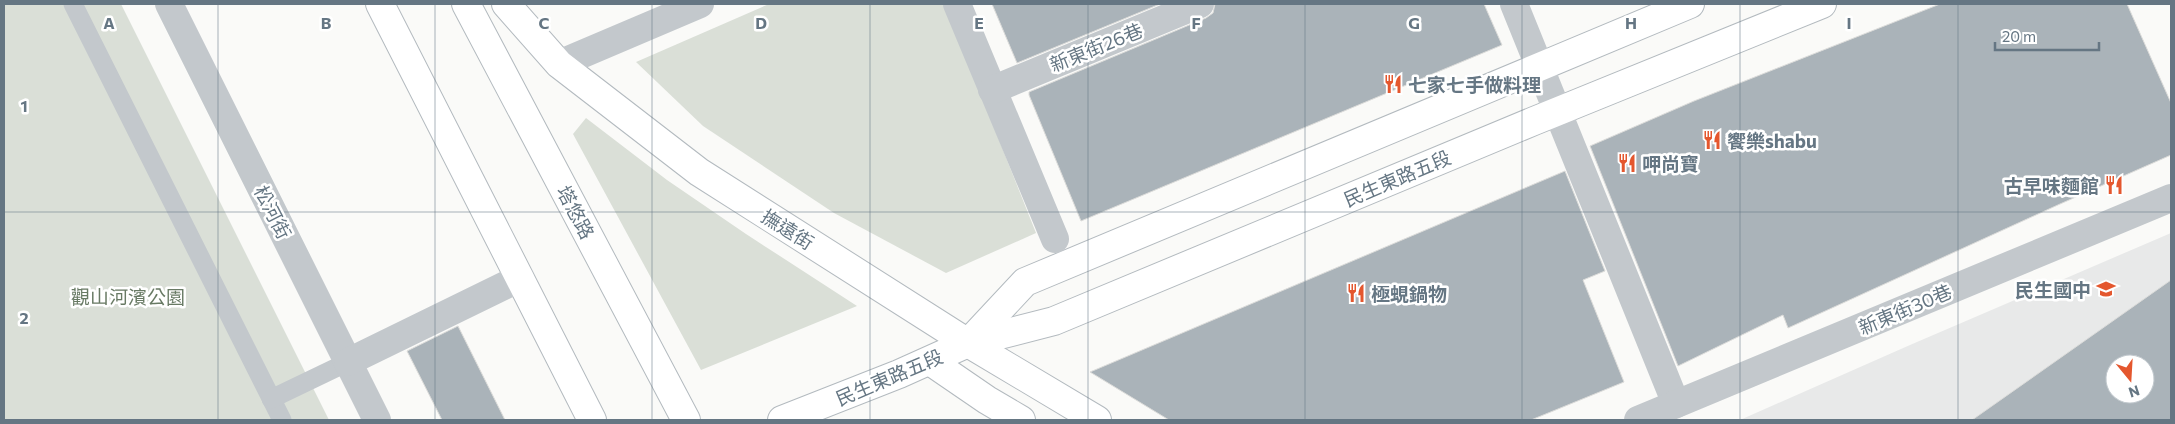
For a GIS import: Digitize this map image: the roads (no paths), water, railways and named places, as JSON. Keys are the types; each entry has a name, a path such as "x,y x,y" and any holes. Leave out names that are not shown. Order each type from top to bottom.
{"street":[{"name":"松河街","path":"169,4 377,420"},
{"path":"380,4 592,420"},
{"name":"塔悠路","path":"466,4 686,420"},
{"name":"撫遠街","path":"506,4 559,64 699,172 968,343 1096,420"},
{"path":"559,64 700,4"},
{"path":"957,4 1055,239"},
{"name":"新東街26巷","path":"992,90 1200,4"},
{"path":"1514,4 1676,404"},
{"name":"民生東路五段","path":"968,343 1025,282 1690,4"},
{"name":"民生東路五段","path":"782,420 968,343 1054,321 1822,4"},
{"name":"新東街30巷","path":"1638,420 2171,198"},
{"path":"348,362 520,278"},
{"path":"930,360 987,400 1021,420"}],"lane":[{"path":"73,4 282,420"},
{"path":"271,398 348,362"}],"place":[{"name":"七家七手做料理","path":"1393,84"},
{"name":"饗樂shabu","path":"1712,140"},
{"name":"呷尚寶","path":"1627,163"},
{"name":"古早味麵館","path":"2114,185"},
{"name":"民生國中","path":"2106,289"},
{"name":"極蜆鍋物","path":"1356,293"}],"park label":[{"name":"觀山河濱公園","path":"128,296"}]}
